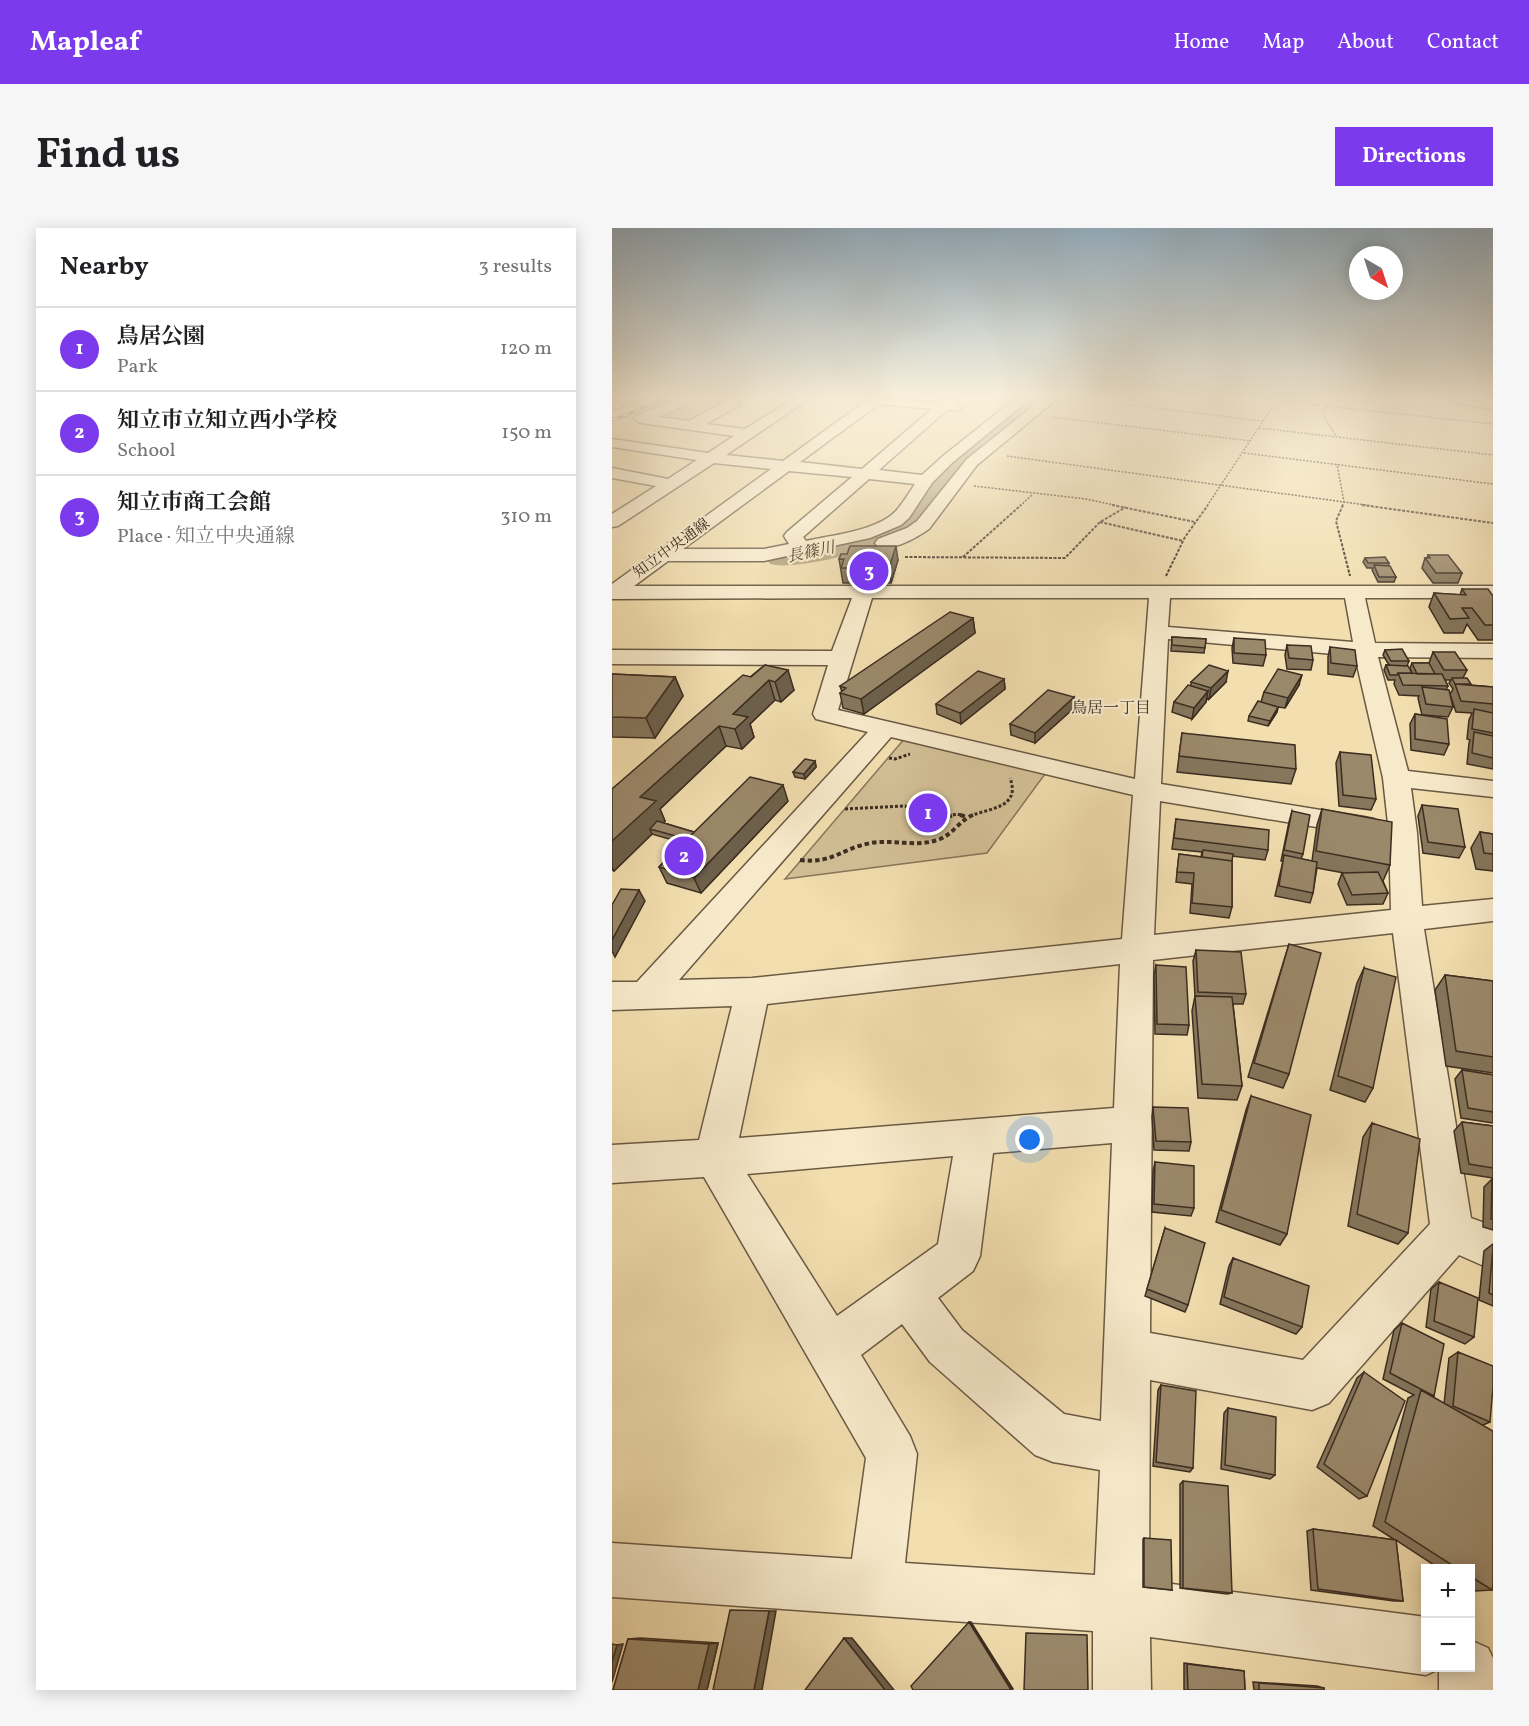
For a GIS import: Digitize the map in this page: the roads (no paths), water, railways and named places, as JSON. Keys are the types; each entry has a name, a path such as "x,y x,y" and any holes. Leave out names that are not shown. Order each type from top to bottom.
{"street":[{"path":"612,522 697,467"},
{"name":"知立中央通線","path":"612,593 784,467"},
{"path":"798,467 926,480"},
{"path":"801,547 793,536 873,467"},
{"path":"664,555 764,555 864,534 895,521 903,514 926,480 939,467"},
{"path":"840,555 897,539 913,532 932,516 953,484 969,467"},
{"path":"612,473 671,484"},
{"path":"612,593 779,586 864,592 1439,592 1486,597"},
{"path":"864,592 841,658 825,714 1146,790 1403,833"},
{"path":"1122,1690 1121,1605 1126,1450 1126,1352 1137,950 1160,592"},
{"path":"1354,592 1365,650 1396,778 1403,833 1407,919 1452,1231"},
{"path":"1439,592 1451,610"},
{"path":"1157,632 1365,650 1486,651"},
{"path":"1466,632 1486,651"},
{"path":"612,657 841,658"},
{"path":"645,996 885,728"},
{"path":"1396,778 1493,789"},
{"path":"612,996 752,992 1493,910"},
{"path":"752,992 715,1158 892,1454 875,1587"},
{"path":"612,1164 715,1158 1131,1124"},
{"path":"831,1349 958,1256 976,1136"},
{"path":"1452,1231 1493,1248"},
{"path":"1126,1352 1312,1386 1452,1231"},
{"path":"908,1293 946,1346 1053,1437 1126,1450"},
{"path":"612,1570 1121,1605 1421,1645"},
{"path":"1468,1672 1468,1690"}],"waterway":[{"name":"長篠川","path":"779,559 850,546 903,527 920,515 956,467"}],"place":[{"name":"知立市商工会館","path":"869,571"},
{"name":"鳥居公園","path":"928,813"},
{"name":"知立市立知立西小学校","path":"684,856"}],"district":[{"name":"鳥居一丁目","path":"1111,709"}]}
